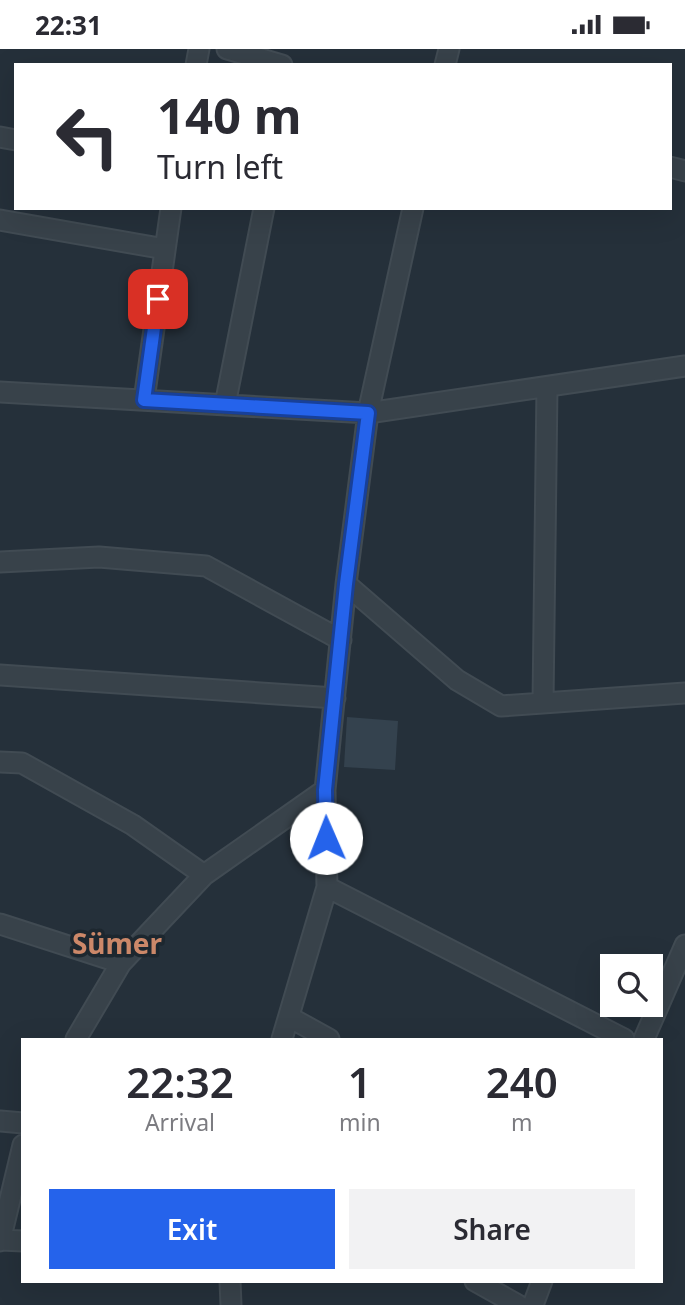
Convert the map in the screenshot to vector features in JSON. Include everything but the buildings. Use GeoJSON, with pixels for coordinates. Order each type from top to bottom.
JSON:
{"type":"FeatureCollection","features":[{"type":"Feature","properties":{"kind":"street"},"geometry":{"type":"LineString","coordinates":[[227,49],[275,63]]}},
{"type":"Feature","properties":{"kind":"street"},"geometry":{"type":"LineString","coordinates":[[144,400],[172,210]]}},
{"type":"Feature","properties":{"kind":"street"},"geometry":{"type":"LineString","coordinates":[[225,405],[264,210]]}},
{"type":"Feature","properties":{"kind":"street"},"geometry":{"type":"LineString","coordinates":[[282,1038],[327,887],[325,790],[346,584],[368,413],[413,210]]}},
{"type":"Feature","properties":{"kind":"street"},"geometry":{"type":"LineString","coordinates":[[0,220],[164,249]]}},
{"type":"Feature","properties":{"kind":"street"},"geometry":{"type":"LineString","coordinates":[[0,392],[368,413],[685,366]]}},
{"type":"Feature","properties":{"kind":"street"},"geometry":{"type":"LineString","coordinates":[[543,703],[547,387]]}},
{"type":"Feature","properties":{"kind":"street"},"geometry":{"type":"LineString","coordinates":[[0,562],[99,557],[206,566],[341,641]]}},
{"type":"Feature","properties":{"kind":"street"},"geometry":{"type":"LineString","coordinates":[[346,584],[457,680],[501,706],[685,693]]}},
{"type":"Feature","properties":{"kind":"street"},"geometry":{"type":"LineString","coordinates":[[0,675],[335,698]]}},
{"type":"Feature","properties":{"kind":"street"},"geometry":{"type":"LineString","coordinates":[[0,762],[22,763],[133,825],[204,875]]}},
{"type":"Feature","properties":{"kind":"street"},"geometry":{"type":"LineString","coordinates":[[77,1038],[121,963],[204,875],[325,790]]}},
{"type":"Feature","properties":{"kind":"street"},"geometry":{"type":"LineString","coordinates":[[327,887],[622,1038]]}},
{"type":"Feature","properties":{"kind":"street"},"geometry":{"type":"LineString","coordinates":[[0,924],[121,963]]}},
{"type":"Feature","properties":{"kind":"street"},"geometry":{"type":"LineString","coordinates":[[644,1038],[684,954]]}},
{"type":"Feature","properties":{"kind":"street"},"geometry":{"type":"LineString","coordinates":[[289,1017],[327,1038]]}},
{"type":"Feature","properties":{"kind":"street"},"geometry":{"type":"LineString","coordinates":[[0,1121],[21,1123]]}},
{"type":"Feature","properties":{"kind":"street"},"geometry":{"type":"LineString","coordinates":[[21,1154],[1,1240],[21,1241]]}},
{"type":"Feature","properties":{"kind":"street"},"geometry":{"type":"LineString","coordinates":[[230,1283],[231,1305]]}},
{"type":"Feature","properties":{"kind":"street"},"geometry":{"type":"LineString","coordinates":[[479,1283],[518,1305]]}},
{"type":"Feature","properties":{"kind":"street"},"geometry":{"type":"LineString","coordinates":[[533,1305],[541,1283]]}},
{"type":"Feature","properties":{"kind":"district","name":"Sümer"},"geometry":{"type":"Point","coordinates":[117,944]}},
{"type":"Feature","properties":{"kind":"route"},"geometry":{"type":"LineString","coordinates":[[158,299],[144,400],[368,413],[346,584],[325,790],[326,838]]}}]}
